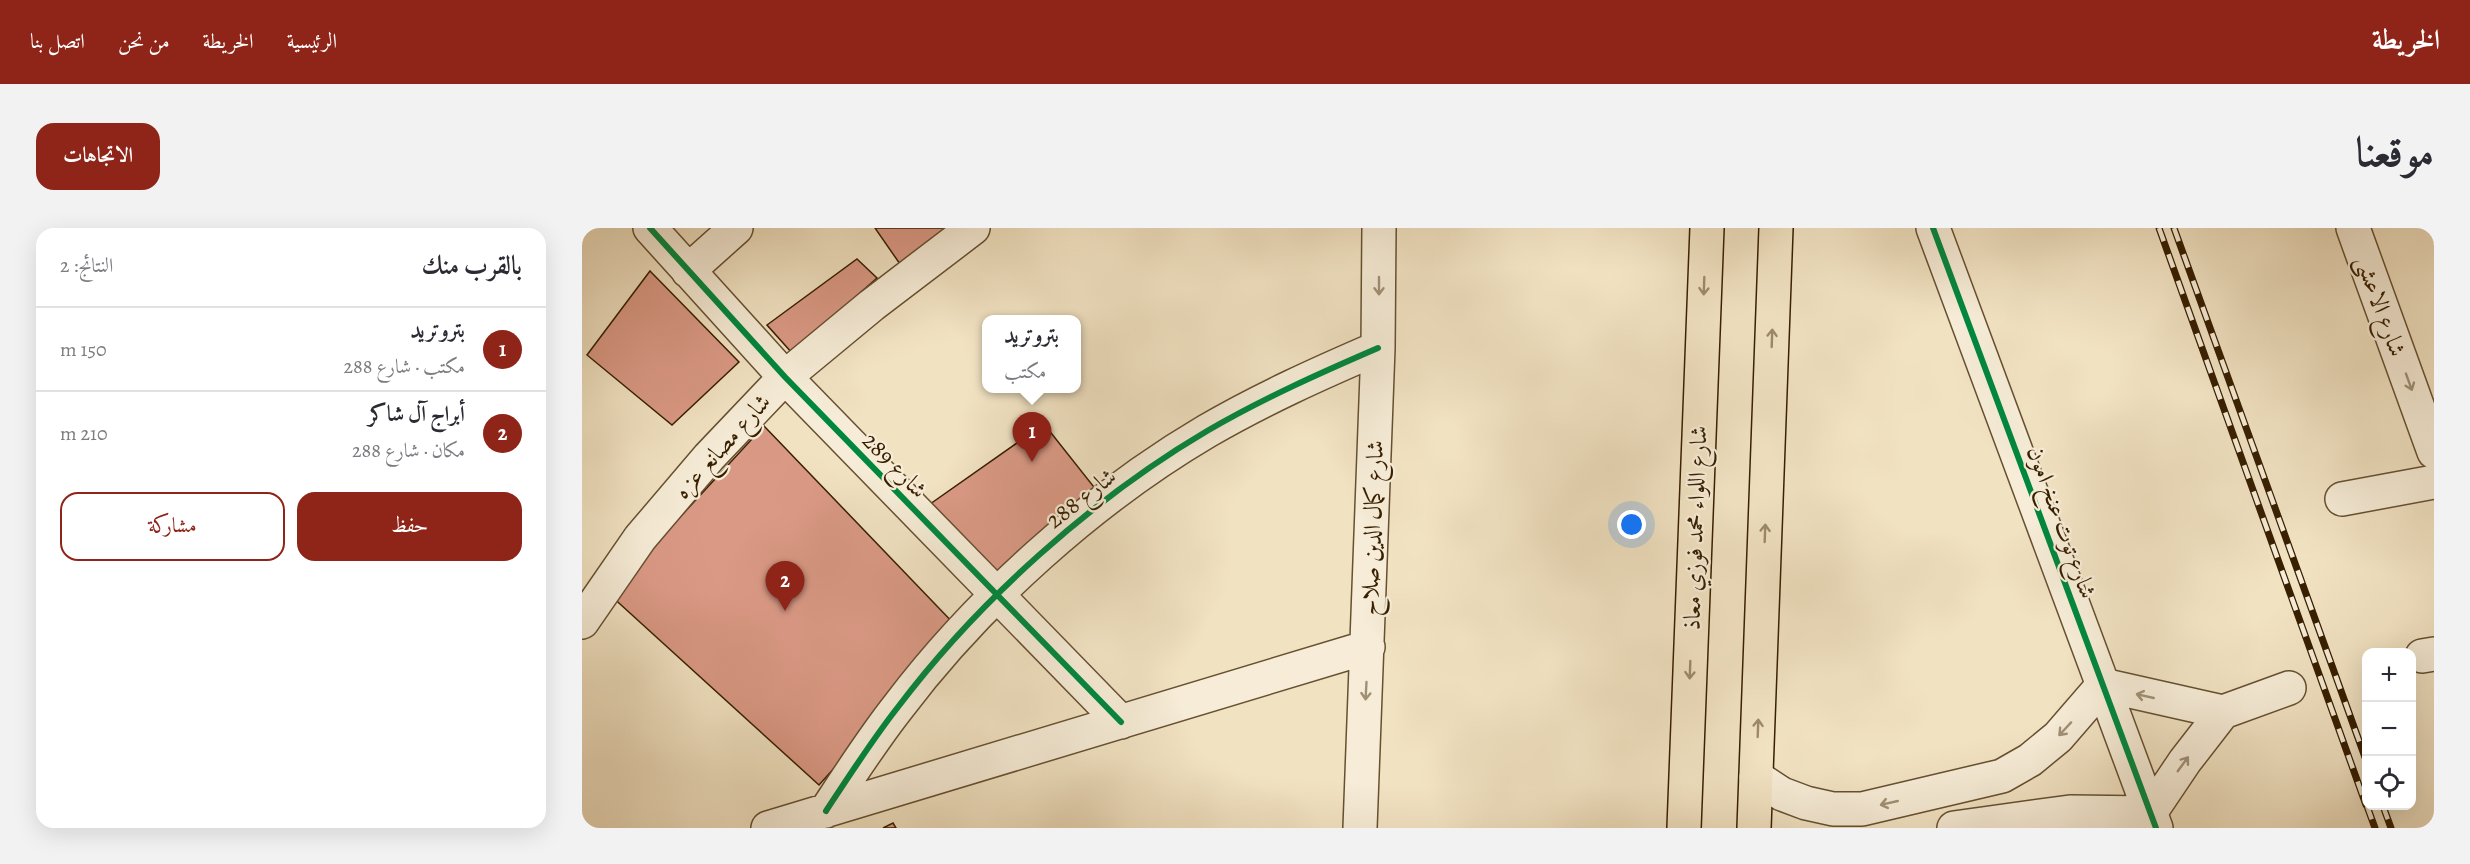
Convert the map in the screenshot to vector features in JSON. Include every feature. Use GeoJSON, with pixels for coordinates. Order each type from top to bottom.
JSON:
{"type":"FeatureCollection","features":[{"type":"Feature","properties":{"kind":"main road","name":"شارع اللواء محمد فوزي معاذ"},"geometry":{"type":"LineString","coordinates":[[1684,828],[1707,228]]}},
{"type":"Feature","properties":{"kind":"main road"},"geometry":{"type":"LineString","coordinates":[[1754,828],[1776,228]]}},
{"type":"Feature","properties":{"kind":"street","name":"شارع 289"},"geometry":{"type":"LineString","coordinates":[[650,228],[785,377],[1121,722]]}},
{"type":"Feature","properties":{"kind":"street"},"geometry":{"type":"LineString","coordinates":[[688,271],[736,228]]}},
{"type":"Feature","properties":{"kind":"street","name":"شارع مصانع عزه"},"geometry":{"type":"LineString","coordinates":[[582,622],[640,538],[709,457],[785,377],[872,305],[973,228]]}},
{"type":"Feature","properties":{"kind":"street","name":"شارع كمال الدين صلاح"},"geometry":{"type":"LineString","coordinates":[[1360,828],[1378,348],[1379,228]]}},
{"type":"Feature","properties":{"kind":"street","name":"شارع توت عنخ امون"},"geometry":{"type":"LineString","coordinates":[[1933,228],[2153,820]]}},
{"type":"Feature","properties":{"kind":"street","name":"شارع الاعشى"},"geometry":{"type":"LineString","coordinates":[[2353,228],[2434,452]]}},
{"type":"Feature","properties":{"kind":"street","name":"شارع 288"},"geometry":{"type":"LineString","coordinates":[[826,811],[898,706],[939,656],[1052,544],[1127,484],[1206,431],[1291,386],[1378,348]]}},
{"type":"Feature","properties":{"kind":"street"},"geometry":{"type":"LineString","coordinates":[[2342,499],[2434,482]]}},
{"type":"Feature","properties":{"kind":"street"},"geometry":{"type":"LineString","coordinates":[[768,828],[1368,647]]}},
{"type":"Feature","properties":{"kind":"street"},"geometry":{"type":"LineString","coordinates":[[1756,777],[1782,794],[1806,803],[1833,809],[1862,809],[2001,776],[2030,760],[2058,736],[2103,685],[2223,712],[2289,688]]}},
{"type":"Feature","properties":{"kind":"street"},"geometry":{"type":"LineString","coordinates":[[1954,828],[2070,812],[2153,820],[2185,760],[2223,712]]}},
{"type":"Feature","properties":{"kind":"building"},"geometry":{"type":"Polygon","coordinates":[[[875,228],[945,228],[950,234],[909,277],[875,228]]]}},
{"type":"Feature","properties":{"kind":"building"},"geometry":{"type":"Polygon","coordinates":[[[857,259],[877,278],[792,353],[767,325],[857,259]]]}},
{"type":"Feature","properties":{"kind":"building"},"geometry":{"type":"Polygon","coordinates":[[[650,271],[739,362],[672,425],[587,355],[650,271]]]}},
{"type":"Feature","properties":{"kind":"building"},"geometry":{"type":"Polygon","coordinates":[[[1044,424],[1105,501],[988,577],[923,509],[1044,424]]]}},
{"type":"Feature","properties":{"kind":"building"},"geometry":{"type":"Polygon","coordinates":[[[764,426],[959,629],[819,785],[609,594],[764,426]]]}},
{"type":"Feature","properties":{"kind":"building"},"geometry":{"type":"Polygon","coordinates":[[[893,823],[896,828],[883,828],[893,823]]]}},
{"type":"Feature","properties":{"kind":"railway"},"geometry":{"type":"LineString","coordinates":[[2159,228],[2362,794]]}},
{"type":"Feature","properties":{"kind":"railway"},"geometry":{"type":"LineString","coordinates":[[2174,228],[2365,756]]}},
{"type":"Feature","properties":{"kind":"railway"},"geometry":{"type":"LineString","coordinates":[[2368,810],[2375,828]]}},
{"type":"Feature","properties":{"kind":"railway"},"geometry":{"type":"LineString","coordinates":[[2384,810],[2391,828]]}},
{"type":"Feature","properties":{"kind":"cycle path"},"geometry":{"type":"LineString","coordinates":[[650,228],[785,377],[1121,722]]}},
{"type":"Feature","properties":{"kind":"cycle path"},"geometry":{"type":"LineString","coordinates":[[1933,228],[2156,828]]}},
{"type":"Feature","properties":{"kind":"cycle path"},"geometry":{"type":"LineString","coordinates":[[826,811],[879,732],[930,667],[1001,591],[1080,520],[1122,487],[1207,431],[1291,387],[1378,348]]}},
{"type":"Feature","properties":{"kind":"place","name":"بتروتريد"},"geometry":{"type":"Point","coordinates":[1032,462]}},
{"type":"Feature","properties":{"kind":"place","name":"أبراج آل شاكر"},"geometry":{"type":"Point","coordinates":[785,611]}}]}
